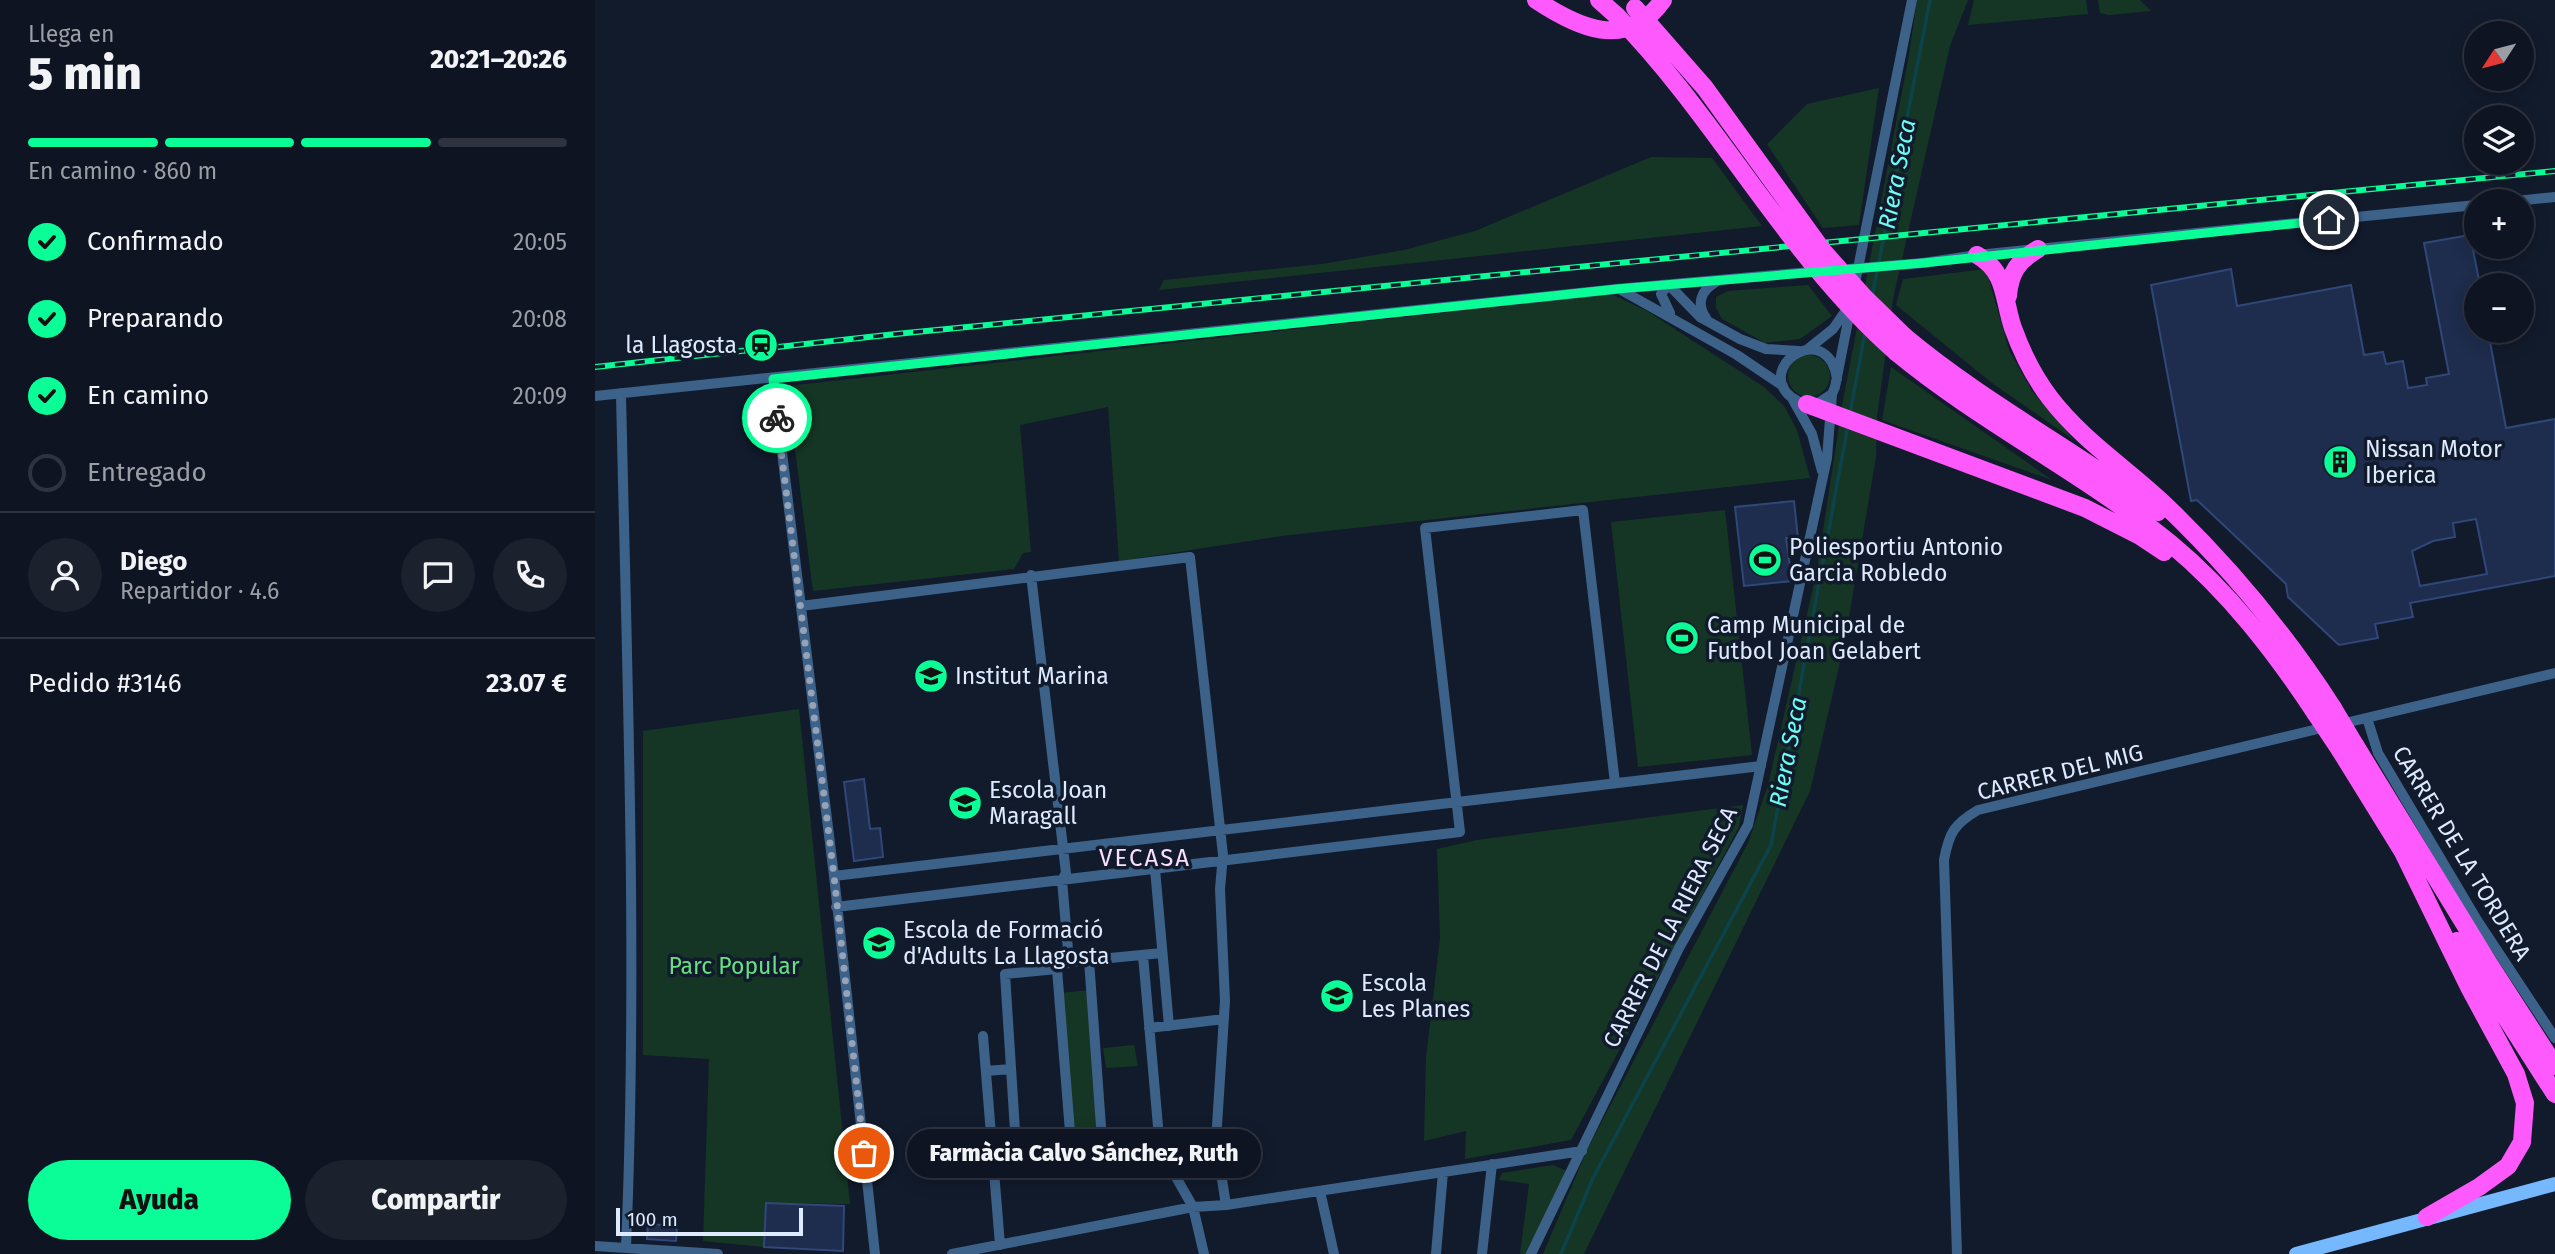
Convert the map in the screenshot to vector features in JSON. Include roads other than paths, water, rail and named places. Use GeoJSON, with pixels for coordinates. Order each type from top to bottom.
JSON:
{"type":"FeatureCollection","features":[{"type":"Feature","properties":{"kind":"highway"},"geometry":{"type":"LineString","coordinates":[[1536,0],[1567,21],[1581,27],[1602,30],[1632,24],[1650,14],[1663,0]]}},
{"type":"Feature","properties":{"kind":"highway"},"geometry":{"type":"LineString","coordinates":[[1599,0],[1617,16],[1680,86],[1823,278],[1901,344],[1958,400],[2149,527],[2236,608],[2277,659],[2325,711]]}},
{"type":"Feature","properties":{"kind":"highway"},"geometry":{"type":"LineString","coordinates":[[1631,4],[1705,88],[1823,251],[1901,344],[2140,499],[2186,534],[2229,574]]}},
{"type":"Feature","properties":{"kind":"highway"},"geometry":{"type":"LineString","coordinates":[[2007,306],[2012,273],[2022,260],[2038,248]]}},
{"type":"Feature","properties":{"kind":"highway"},"geometry":{"type":"LineString","coordinates":[[1977,255],[1999,273],[2007,306],[2027,361],[2062,413],[2168,508],[2290,646],[2348,748],[2555,1066]]}},
{"type":"Feature","properties":{"kind":"highway"},"geometry":{"type":"LineString","coordinates":[[1799,401],[1835,407],[1878,430],[2085,508],[2157,548],[2236,608]]}},
{"type":"Feature","properties":{"kind":"highway"},"geometry":{"type":"LineString","coordinates":[[2348,748],[2516,1074],[2525,1103],[2522,1143],[2508,1166],[2479,1187],[2427,1217]]}},
{"type":"Feature","properties":{"kind":"highway"},"geometry":{"type":"LineString","coordinates":[[2402,850],[2555,1094]]}},
{"type":"Feature","properties":{"kind":"main road"},"geometry":{"type":"LineString","coordinates":[[2296,1254],[2555,1184]]}},
{"type":"Feature","properties":{"kind":"street"},"geometry":{"type":"LineString","coordinates":[[1835,407],[1837,379],[1851,303],[1912,0]]}},
{"type":"Feature","properties":{"kind":"street"},"geometry":{"type":"LineString","coordinates":[[2534,199],[2555,197]]}},
{"type":"Feature","properties":{"kind":"street"},"geometry":{"type":"LineString","coordinates":[[595,396],[1617,289],[1923,263],[2038,248],[2464,206]]}},
{"type":"Feature","properties":{"kind":"street"},"geometry":{"type":"LineString","coordinates":[[1709,321],[1701,309],[1701,299],[1707,288],[1720,281]]}},
{"type":"Feature","properties":{"kind":"street"},"geometry":{"type":"LineString","coordinates":[[1669,285],[1696,313],[1754,346],[1777,351],[1816,349],[1828,357],[1837,379]]}},
{"type":"Feature","properties":{"kind":"street"},"geometry":{"type":"LineString","coordinates":[[1669,285],[1662,290],[1661,299],[1678,321]]}},
{"type":"Feature","properties":{"kind":"street"},"geometry":{"type":"LineString","coordinates":[[1617,289],[1640,299],[1737,355],[1783,386],[1799,401]]}},
{"type":"Feature","properties":{"kind":"street"},"geometry":{"type":"LineString","coordinates":[[1783,386],[1783,369],[1793,355],[1833,329],[1851,303]]}},
{"type":"Feature","properties":{"kind":"street"},"geometry":{"type":"LineString","coordinates":[[773,379],[834,876],[875,1254]]}},
{"type":"Feature","properties":{"kind":"street"},"geometry":{"type":"LineString","coordinates":[[621,393],[630,840],[631,1136],[626,1248]]}},
{"type":"Feature","properties":{"kind":"street","name":"CARRER DE LA RIERA SECA"},"geometry":{"type":"LineString","coordinates":[[1799,401],[1812,434],[1822,478]]}},
{"type":"Feature","properties":{"kind":"street","name":"CARRER DE LA RIERA SECA"},"geometry":{"type":"LineString","coordinates":[[1531,1254],[1679,948],[1748,825],[1835,407]]}},
{"type":"Feature","properties":{"kind":"street"},"geometry":{"type":"LineString","coordinates":[[836,908],[1459,832],[1425,528],[1583,510],[1615,783]]}},
{"type":"Feature","properties":{"kind":"street"},"geometry":{"type":"LineString","coordinates":[[801,606],[1190,557],[1221,830],[1224,1019],[1216,1141],[1226,1205]]}},
{"type":"Feature","properties":{"kind":"street"},"geometry":{"type":"LineString","coordinates":[[1031,575],[1066,873],[1062,880],[1069,962]]}},
{"type":"Feature","properties":{"kind":"street","name":"CARRER DEL MIG"},"geometry":{"type":"LineString","coordinates":[[1957,1254],[1944,860],[1948,837],[1962,820],[1978,810],[2555,673]]}},
{"type":"Feature","properties":{"kind":"street","name":"CARRER DE LA TORDERA"},"geometry":{"type":"LineString","coordinates":[[2367,718],[2378,753],[2477,919],[2555,1038]]}},
{"type":"Feature","properties":{"kind":"street"},"geometry":{"type":"LineString","coordinates":[[834,876],[1761,766]]}},
{"type":"Feature","properties":{"kind":"street"},"geometry":{"type":"LineString","coordinates":[[1155,869],[1169,1026]]}},
{"type":"Feature","properties":{"kind":"street"},"geometry":{"type":"LineString","coordinates":[[1160,1149],[1017,1162],[1005,974],[1057,970],[1069,962],[1162,953]]}},
{"type":"Feature","properties":{"kind":"street"},"geometry":{"type":"LineString","coordinates":[[1143,955],[1160,1149],[1193,1207],[1204,1254]]}},
{"type":"Feature","properties":{"kind":"street"},"geometry":{"type":"LineString","coordinates":[[1089,960],[1103,1154]]}},
{"type":"Feature","properties":{"kind":"street"},"geometry":{"type":"LineString","coordinates":[[1057,970],[1072,1157]]}},
{"type":"Feature","properties":{"kind":"street"},"geometry":{"type":"LineString","coordinates":[[1149,1028],[1224,1019]]}},
{"type":"Feature","properties":{"kind":"street"},"geometry":{"type":"LineString","coordinates":[[983,1036],[1000,1245]]}},
{"type":"Feature","properties":{"kind":"street"},"geometry":{"type":"LineString","coordinates":[[986,1071],[1011,1069]]}},
{"type":"Feature","properties":{"kind":"street"},"geometry":{"type":"LineString","coordinates":[[952,1254],[1193,1207],[1226,1205],[1582,1151]]}},
{"type":"Feature","properties":{"kind":"street"},"geometry":{"type":"LineString","coordinates":[[1482,1254],[1492,1164]]}},
{"type":"Feature","properties":{"kind":"street"},"geometry":{"type":"LineString","coordinates":[[1436,1254],[1443,1172]]}},
{"type":"Feature","properties":{"kind":"street"},"geometry":{"type":"LineString","coordinates":[[1320,1191],[1334,1254]]}},
{"type":"Feature","properties":{"kind":"street"},"geometry":{"type":"LineString","coordinates":[[595,1246],[718,1254]]}},
{"type":"Feature","properties":{"kind":"waterway","name":"Riera Seca"},"geometry":{"type":"LineString","coordinates":[[1872,297],[1930,0]]}},
{"type":"Feature","properties":{"kind":"waterway","name":"Riera Seca"},"geometry":{"type":"LineString","coordinates":[[1850,414],[1865,332]]}},
{"type":"Feature","properties":{"kind":"waterway","name":"Riera Seca"},"geometry":{"type":"LineString","coordinates":[[1561,1254],[1593,1178],[1771,845],[1848,425]]}},
{"type":"Feature","properties":{"kind":"railway"},"geometry":{"type":"LineString","coordinates":[[595,367],[896,334],[2555,171]]}},
{"type":"Feature","properties":{"kind":"place","name":"la Llagosta"},"geometry":{"type":"Point","coordinates":[761,345]}},
{"type":"Feature","properties":{"kind":"place","name":"Nissan Motor Iberica"},"geometry":{"type":"Point","coordinates":[2340,462]}},
{"type":"Feature","properties":{"kind":"place","name":"Poliesportiu Antonio Garcia Robledo"},"geometry":{"type":"Point","coordinates":[1765,560]}},
{"type":"Feature","properties":{"kind":"place","name":"Camp Municipal de Futbol Joan Gelabert"},"geometry":{"type":"Point","coordinates":[1682,638]}},
{"type":"Feature","properties":{"kind":"place","name":"Institut Marina"},"geometry":{"type":"Point","coordinates":[931,676]}},
{"type":"Feature","properties":{"kind":"place","name":"Escola Joan Maragall"},"geometry":{"type":"Point","coordinates":[965,803]}},
{"type":"Feature","properties":{"kind":"place","name":"Escola de Formació d'Adults La Llagosta"},"geometry":{"type":"Point","coordinates":[879,943]}},
{"type":"Feature","properties":{"kind":"place","name":"Escola Les Planes"},"geometry":{"type":"Point","coordinates":[1337,996]}},
{"type":"Feature","properties":{"kind":"place","name":"Farmàcia Calvo Sánchez, Ruth"},"geometry":{"type":"Point","coordinates":[864,1153]}},
{"type":"Feature","properties":{"kind":"district","name":"VECASA"},"geometry":{"type":"Point","coordinates":[1145,858]}},
{"type":"Feature","properties":{"kind":"park label","name":"Parc Popular"},"geometry":{"type":"Point","coordinates":[734,966]}}]}
